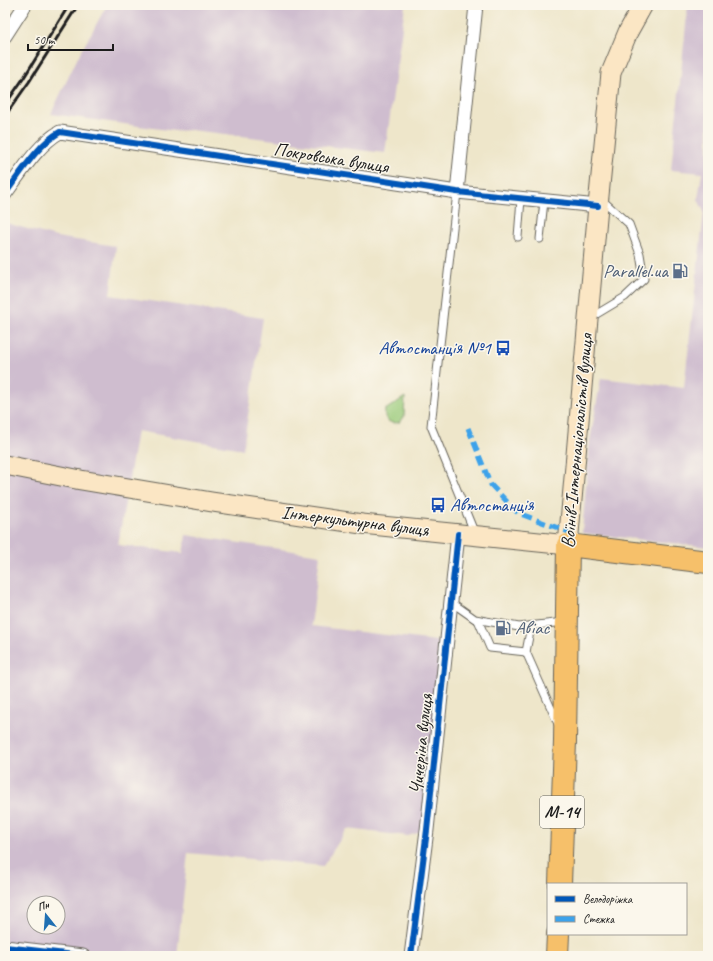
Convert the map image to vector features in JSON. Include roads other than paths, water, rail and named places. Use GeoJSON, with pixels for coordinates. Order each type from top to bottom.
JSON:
{"type":"FeatureCollection","features":[{"type":"Feature","properties":{"kind":"highway","name":"Інтеркультурна вулиця"},"geometry":{"type":"LineString","coordinates":[[568,545],[708,562]]}},
{"type":"Feature","properties":{"kind":"highway","name":"Воїнів-Інтернаціоналістів вулиця"},"geometry":{"type":"LineString","coordinates":[[560,883],[565,741],[568,545]]}},
{"type":"Feature","properties":{"kind":"highway"},"geometry":{"type":"LineString","coordinates":[[557,956],[558,935]]}},
{"type":"Feature","properties":{"kind":"main road","name":"Воїнів-Інтернаціоналістів вулиця"},"geometry":{"type":"LineString","coordinates":[[568,545],[598,201],[611,73],[628,32],[642,5]]}},
{"type":"Feature","properties":{"kind":"main road","name":"Інтеркультурна вулиця"},"geometry":{"type":"LineString","coordinates":[[5,465],[81,480],[212,502],[362,524],[568,545]]}},
{"type":"Feature","properties":{"kind":"street"},"geometry":{"type":"LineString","coordinates":[[5,36],[25,5]]}},
{"type":"Feature","properties":{"kind":"street"},"geometry":{"type":"LineString","coordinates":[[457,192],[476,5]]}},
{"type":"Feature","properties":{"kind":"street","name":"Покровська вулиця"},"geometry":{"type":"LineString","coordinates":[[5,194],[35,154],[53,136],[60,132],[457,192],[544,201],[598,201]]}},
{"type":"Feature","properties":{"kind":"street","name":"Чичеріна вулиця"},"geometry":{"type":"LineString","coordinates":[[411,956],[428,822],[451,602],[467,535]]}},
{"type":"Feature","properties":{"kind":"street"},"geometry":{"type":"LineString","coordinates":[[12,950],[83,956]]}},
{"type":"Feature","properties":{"kind":"lane"},"geometry":{"type":"LineString","coordinates":[[457,192],[431,426],[467,535]]}},
{"type":"Feature","properties":{"kind":"lane"},"geometry":{"type":"LineString","coordinates":[[518,238],[521,199]]}},
{"type":"Feature","properties":{"kind":"lane"},"geometry":{"type":"LineString","coordinates":[[540,239],[544,201]]}},
{"type":"Feature","properties":{"kind":"lane"},"geometry":{"type":"LineString","coordinates":[[588,319],[625,297],[644,279],[640,254],[629,224],[598,201]]}},
{"type":"Feature","properties":{"kind":"lane"},"geometry":{"type":"LineString","coordinates":[[451,602],[478,620],[520,627],[566,622]]}},
{"type":"Feature","properties":{"kind":"lane"},"geometry":{"type":"LineString","coordinates":[[478,620],[490,648],[526,652]]}},
{"type":"Feature","properties":{"kind":"lane"},"geometry":{"type":"LineString","coordinates":[[531,626],[526,652],[565,741]]}},
{"type":"Feature","properties":{"kind":"railway"},"geometry":{"type":"LineString","coordinates":[[5,105],[69,5]]}},
{"type":"Feature","properties":{"kind":"railway"},"geometry":{"type":"LineString","coordinates":[[5,116],[29,82],[78,5]]}},
{"type":"Feature","properties":{"kind":"place","name":"Parallel.ua"},"geometry":{"type":"Point","coordinates":[680,271]}},
{"type":"Feature","properties":{"kind":"place","name":"Автостанція №1"},"geometry":{"type":"Point","coordinates":[503,348]}},
{"type":"Feature","properties":{"kind":"place","name":"Автостанція"},"geometry":{"type":"Point","coordinates":[438,505]}},
{"type":"Feature","properties":{"kind":"place","name":"Авіас"},"geometry":{"type":"Point","coordinates":[503,628]}}]}
